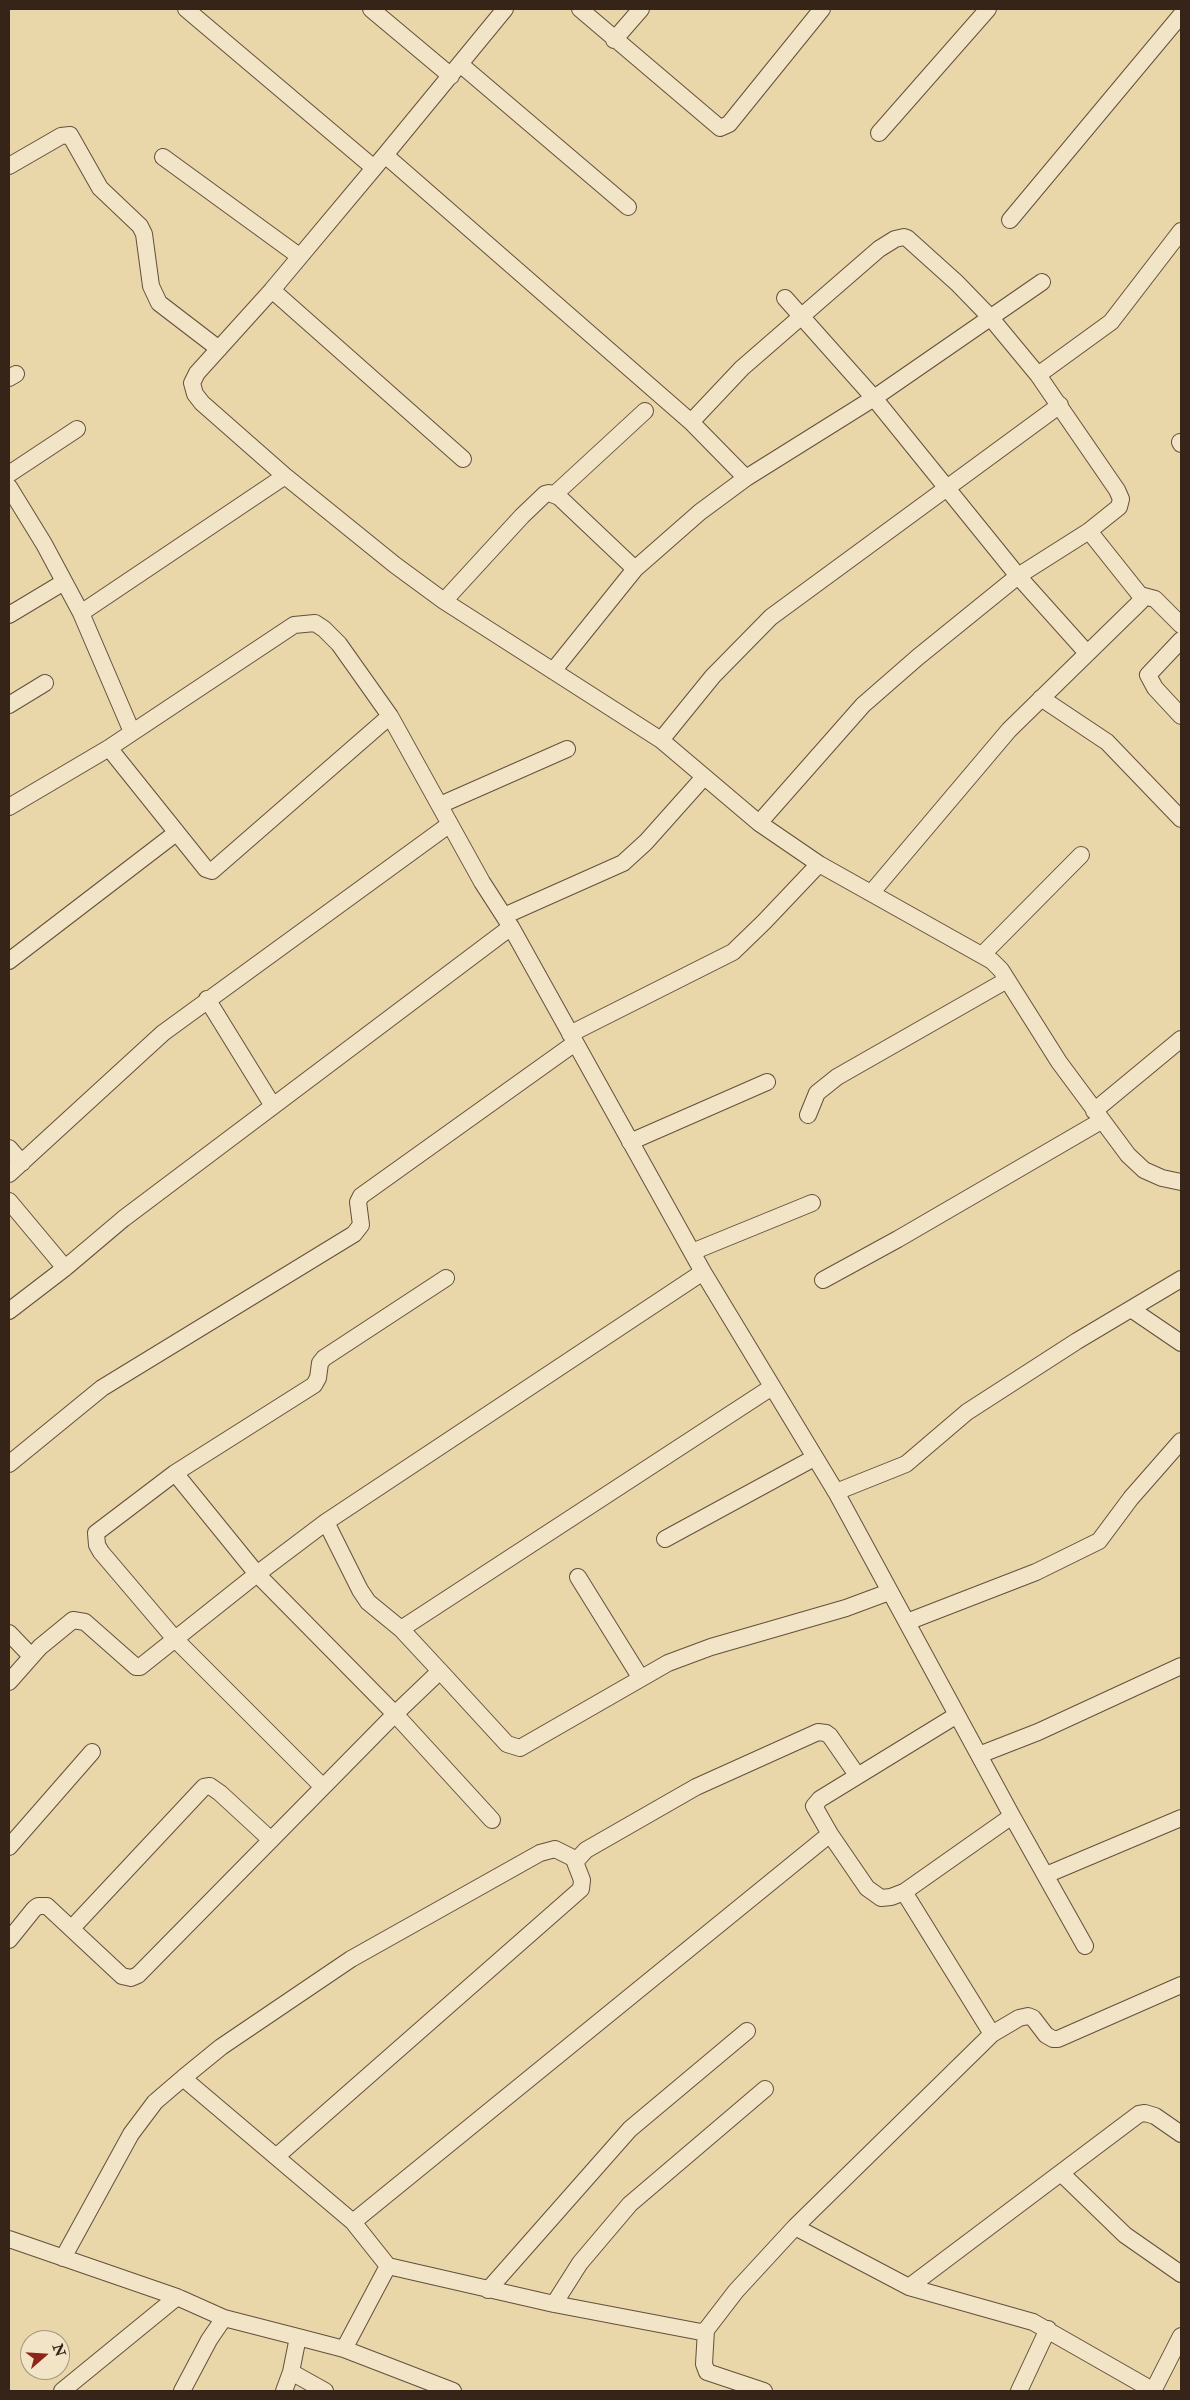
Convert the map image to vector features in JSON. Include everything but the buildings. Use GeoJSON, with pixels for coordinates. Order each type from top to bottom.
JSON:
{"type":"FeatureCollection","features":[{"type":"Feature","properties":{"kind":"street"},"geometry":{"type":"LineString","coordinates":[[186,9],[374,168]]}},
{"type":"Feature","properties":{"kind":"street"},"geometry":{"type":"LineString","coordinates":[[371,9],[456,70],[628,206]]}},
{"type":"Feature","properties":{"kind":"street"},"geometry":{"type":"LineString","coordinates":[[505,9],[386,155],[272,290],[197,373],[192,383],[195,394],[202,403],[285,476],[395,565],[444,601],[661,740],[759,823],[819,864],[983,954],[1001,970],[1059,1062],[1097,1116],[1128,1155],[1144,1170],[1162,1178],[1181,1182]]}},
{"type":"Feature","properties":{"kind":"street"},"geometry":{"type":"LineString","coordinates":[[580,9],[614,40],[720,128],[729,124],[822,9]]}},
{"type":"Feature","properties":{"kind":"street"},"geometry":{"type":"LineString","coordinates":[[614,40],[641,9]]}},
{"type":"Feature","properties":{"kind":"street"},"geometry":{"type":"LineString","coordinates":[[879,133],[988,9]]}},
{"type":"Feature","properties":{"kind":"street"},"geometry":{"type":"LineString","coordinates":[[1010,220],[1181,15]]}},
{"type":"Feature","properties":{"kind":"street"},"geometry":{"type":"LineString","coordinates":[[9,166],[61,136],[70,135],[93,178],[115,203],[140,226],[144,234],[151,286],[159,303],[219,349]]}},
{"type":"Feature","properties":{"kind":"street"},"geometry":{"type":"LineString","coordinates":[[386,155],[691,422],[746,478]]}},
{"type":"Feature","properties":{"kind":"street"},"geometry":{"type":"LineString","coordinates":[[163,157],[299,256]]}},
{"type":"Feature","properties":{"kind":"street"},"geometry":{"type":"LineString","coordinates":[[1038,375],[1111,322],[1181,232]]}},
{"type":"Feature","properties":{"kind":"street"},"geometry":{"type":"LineString","coordinates":[[691,422],[742,368],[879,249],[895,239],[904,237],[957,283],[990,317],[1060,405],[1117,490],[1121,499],[1119,507],[1089,530],[1018,576],[918,657],[863,705],[759,823]]}},
{"type":"Feature","properties":{"kind":"street"},"geometry":{"type":"LineString","coordinates":[[553,671],[635,568],[700,512],[746,478],[874,398],[1042,282]]}},
{"type":"Feature","properties":{"kind":"street"},"geometry":{"type":"LineString","coordinates":[[272,290],[463,459]]}},
{"type":"Feature","properties":{"kind":"street"},"geometry":{"type":"LineString","coordinates":[[785,298],[800,318],[874,398],[1018,576],[1087,653]]}},
{"type":"Feature","properties":{"kind":"street"},"geometry":{"type":"LineString","coordinates":[[661,740],[713,676],[771,617],[1060,405]]}},
{"type":"Feature","properties":{"kind":"street"},"geometry":{"type":"LineString","coordinates":[[444,601],[545,494],[555,494],[645,411]]}},
{"type":"Feature","properties":{"kind":"street"},"geometry":{"type":"LineString","coordinates":[[9,474],[77,429]]}},
{"type":"Feature","properties":{"kind":"street"},"geometry":{"type":"LineString","coordinates":[[81,613],[285,476]]}},
{"type":"Feature","properties":{"kind":"street"},"geometry":{"type":"LineString","coordinates":[[9,487],[44,544],[81,613],[132,732]]}},
{"type":"Feature","properties":{"kind":"street"},"geometry":{"type":"LineString","coordinates":[[555,494],[635,568]]}},
{"type":"Feature","properties":{"kind":"street"},"geometry":{"type":"LineString","coordinates":[[872,892],[1009,730],[1141,601],[1140,595],[1089,530]]}},
{"type":"Feature","properties":{"kind":"street"},"geometry":{"type":"LineString","coordinates":[[9,615],[64,582]]}},
{"type":"Feature","properties":{"kind":"street"},"geometry":{"type":"LineString","coordinates":[[1140,595],[1155,599],[1181,625]]}},
{"type":"Feature","properties":{"kind":"street"},"geometry":{"type":"LineString","coordinates":[[9,807],[108,748],[294,626],[315,623],[339,644],[390,716],[450,824],[508,922],[703,1272],[836,1492],[889,1592],[1085,1946]]}},
{"type":"Feature","properties":{"kind":"street"},"geometry":{"type":"LineString","coordinates":[[1181,640],[1148,675],[1155,688],[1181,716]]}},
{"type":"Feature","properties":{"kind":"street"},"geometry":{"type":"LineString","coordinates":[[9,705],[45,683]]}},
{"type":"Feature","properties":{"kind":"street"},"geometry":{"type":"LineString","coordinates":[[1041,698],[1107,742],[1181,819]]}},
{"type":"Feature","properties":{"kind":"street"},"geometry":{"type":"LineString","coordinates":[[108,748],[206,869],[216,870],[390,716]]}},
{"type":"Feature","properties":{"kind":"street"},"geometry":{"type":"LineString","coordinates":[[440,804],[566,748]]}},
{"type":"Feature","properties":{"kind":"street"},"geometry":{"type":"LineString","coordinates":[[9,1311],[65,1268],[123,1219],[273,1106],[508,922],[622,863],[646,842],[704,776]]}},
{"type":"Feature","properties":{"kind":"street"},"geometry":{"type":"LineString","coordinates":[[9,1174],[163,1033],[207,999],[450,824]]}},
{"type":"Feature","properties":{"kind":"street"},"geometry":{"type":"LineString","coordinates":[[9,961],[176,832]]}},
{"type":"Feature","properties":{"kind":"street"},"geometry":{"type":"LineString","coordinates":[[983,954],[1081,855]]}},
{"type":"Feature","properties":{"kind":"street"},"geometry":{"type":"LineString","coordinates":[[9,1464],[102,1388],[354,1234],[361,1225],[358,1202],[361,1196],[572,1038],[733,952],[819,864]]}},
{"type":"Feature","properties":{"kind":"street"},"geometry":{"type":"LineString","coordinates":[[808,1115],[817,1093],[837,1077],[1007,980]]}},
{"type":"Feature","properties":{"kind":"street"},"geometry":{"type":"LineString","coordinates":[[207,999],[273,1106]]}},
{"type":"Feature","properties":{"kind":"street"},"geometry":{"type":"LineString","coordinates":[[824,1280],[911,1232],[1097,1116],[1181,1039]]}},
{"type":"Feature","properties":{"kind":"street"},"geometry":{"type":"LineString","coordinates":[[630,1142],[767,1082]]}},
{"type":"Feature","properties":{"kind":"street"},"geometry":{"type":"LineString","coordinates":[[9,1148],[22,1163]]}},
{"type":"Feature","properties":{"kind":"street"},"geometry":{"type":"LineString","coordinates":[[9,1201],[65,1268]]}},
{"type":"Feature","properties":{"kind":"street"},"geometry":{"type":"LineString","coordinates":[[692,1252],[812,1203]]}},
{"type":"Feature","properties":{"kind":"street"},"geometry":{"type":"LineString","coordinates":[[9,1682],[31,1656],[73,1620],[85,1622],[136,1667],[144,1665],[257,1574],[326,1522],[703,1272]]}},
{"type":"Feature","properties":{"kind":"street"},"geometry":{"type":"LineString","coordinates":[[323,1787],[175,1639],[101,1552],[95,1539],[96,1533],[101,1527],[175,1473],[314,1385],[318,1378],[320,1363],[324,1358],[446,1278]]}},
{"type":"Feature","properties":{"kind":"street"},"geometry":{"type":"LineString","coordinates":[[836,1492],[906,1464],[967,1412],[1181,1279]]}},
{"type":"Feature","properties":{"kind":"street"},"geometry":{"type":"LineString","coordinates":[[1131,1309],[1181,1343]]}},
{"type":"Feature","properties":{"kind":"street"},"geometry":{"type":"LineString","coordinates":[[401,1629],[772,1387]]}},
{"type":"Feature","properties":{"kind":"street"},"geometry":{"type":"LineString","coordinates":[[906,1622],[1036,1572],[1099,1541],[1131,1498],[1181,1441]]}},
{"type":"Feature","properties":{"kind":"street"},"geometry":{"type":"LineString","coordinates":[[665,1539],[814,1458]]}},
{"type":"Feature","properties":{"kind":"street"},"geometry":{"type":"LineString","coordinates":[[175,1473],[257,1574],[395,1714],[492,1820]]}},
{"type":"Feature","properties":{"kind":"street"},"geometry":{"type":"LineString","coordinates":[[326,1522],[360,1590],[368,1602],[401,1629],[507,1744],[516,1749],[668,1662],[711,1647],[846,1608],[889,1592]]}},
{"type":"Feature","properties":{"kind":"street"},"geometry":{"type":"LineString","coordinates":[[578,1577],[640,1677]]}},
{"type":"Feature","properties":{"kind":"street"},"geometry":{"type":"LineString","coordinates":[[9,1633],[31,1656]]}},
{"type":"Feature","properties":{"kind":"street"},"geometry":{"type":"LineString","coordinates":[[979,1755],[1038,1732],[1181,1666]]}},
{"type":"Feature","properties":{"kind":"street"},"geometry":{"type":"LineString","coordinates":[[9,1940],[34,1909],[42,1905],[47,1906],[122,1976],[131,1978],[138,1975],[440,1670]]}},
{"type":"Feature","properties":{"kind":"street"},"geometry":{"type":"LineString","coordinates":[[957,1715],[858,1774],[816,1802],[814,1806],[830,1834],[872,1894],[880,1898],[891,1897],[904,1892],[1012,1816]]}},
{"type":"Feature","properties":{"kind":"street"},"geometry":{"type":"LineString","coordinates":[[277,2156],[581,1889],[582,1880],[575,1865],[576,1859],[597,1843],[674,1799],[755,1759],[818,1732],[826,1733],[830,1736],[858,1774]]}},
{"type":"Feature","properties":{"kind":"street"},"geometry":{"type":"LineString","coordinates":[[9,1847],[92,1752]]}},
{"type":"Feature","properties":{"kind":"street"},"geometry":{"type":"LineString","coordinates":[[72,1928],[204,1787],[210,1786],[220,1793],[271,1840]]}},
{"type":"Feature","properties":{"kind":"street"},"geometry":{"type":"LineString","coordinates":[[1046,1875],[1181,1818]]}},
{"type":"Feature","properties":{"kind":"street"},"geometry":{"type":"LineString","coordinates":[[353,2222],[830,1834]]}},
{"type":"Feature","properties":{"kind":"street"},"geometry":{"type":"LineString","coordinates":[[63,2258],[136,2127],[155,2102],[220,2047],[351,1959],[540,1853],[555,1849],[576,1859]]}},
{"type":"Feature","properties":{"kind":"street"},"geometry":{"type":"LineString","coordinates":[[904,1892],[992,2034]]}},
{"type":"Feature","properties":{"kind":"street"},"geometry":{"type":"LineString","coordinates":[[764,2391],[707,2372],[704,2364],[706,2330],[736,2291],[795,2227],[992,2034],[1020,2018],[1028,2016],[1033,2018],[1046,2035],[1053,2039],[1058,2039],[1181,1985]]}},
{"type":"Feature","properties":{"kind":"street"},"geometry":{"type":"LineString","coordinates":[[488,2290],[630,2128],[747,2031]]}},
{"type":"Feature","properties":{"kind":"street"},"geometry":{"type":"LineString","coordinates":[[183,2078],[353,2222],[388,2266],[554,2304],[697,2332],[706,2330]]}},
{"type":"Feature","properties":{"kind":"street"},"geometry":{"type":"LineString","coordinates":[[554,2304],[580,2263],[630,2204],[765,2089]]}},
{"type":"Feature","properties":{"kind":"street"},"geometry":{"type":"LineString","coordinates":[[909,2287],[1139,2114],[1145,2113],[1156,2116],[1181,2134]]}},
{"type":"Feature","properties":{"kind":"street"},"geometry":{"type":"LineString","coordinates":[[1061,2173],[1125,2235],[1181,2274]]}},
{"type":"Feature","properties":{"kind":"street"},"geometry":{"type":"LineString","coordinates":[[795,2227],[909,2287],[1002,2312],[1048,2329],[1153,2391],[1181,2336]]}},
{"type":"Feature","properties":{"kind":"street"},"geometry":{"type":"LineString","coordinates":[[9,2240],[177,2297],[224,2318],[344,2349],[453,2391]]}},
{"type":"Feature","properties":{"kind":"street"},"geometry":{"type":"LineString","coordinates":[[344,2349],[388,2266]]}},
{"type":"Feature","properties":{"kind":"street"},"geometry":{"type":"LineString","coordinates":[[62,2391],[177,2297]]}},
{"type":"Feature","properties":{"kind":"street"},"geometry":{"type":"LineString","coordinates":[[182,2391],[209,2340],[224,2318]]}},
{"type":"Feature","properties":{"kind":"street"},"geometry":{"type":"LineString","coordinates":[[1019,2391],[1048,2329]]}},
{"type":"Feature","properties":{"kind":"street"},"geometry":{"type":"LineString","coordinates":[[284,2391],[291,2372],[298,2337]]}},
{"type":"Feature","properties":{"kind":"street"},"geometry":{"type":"LineString","coordinates":[[291,2372],[325,2391]]}}]}
